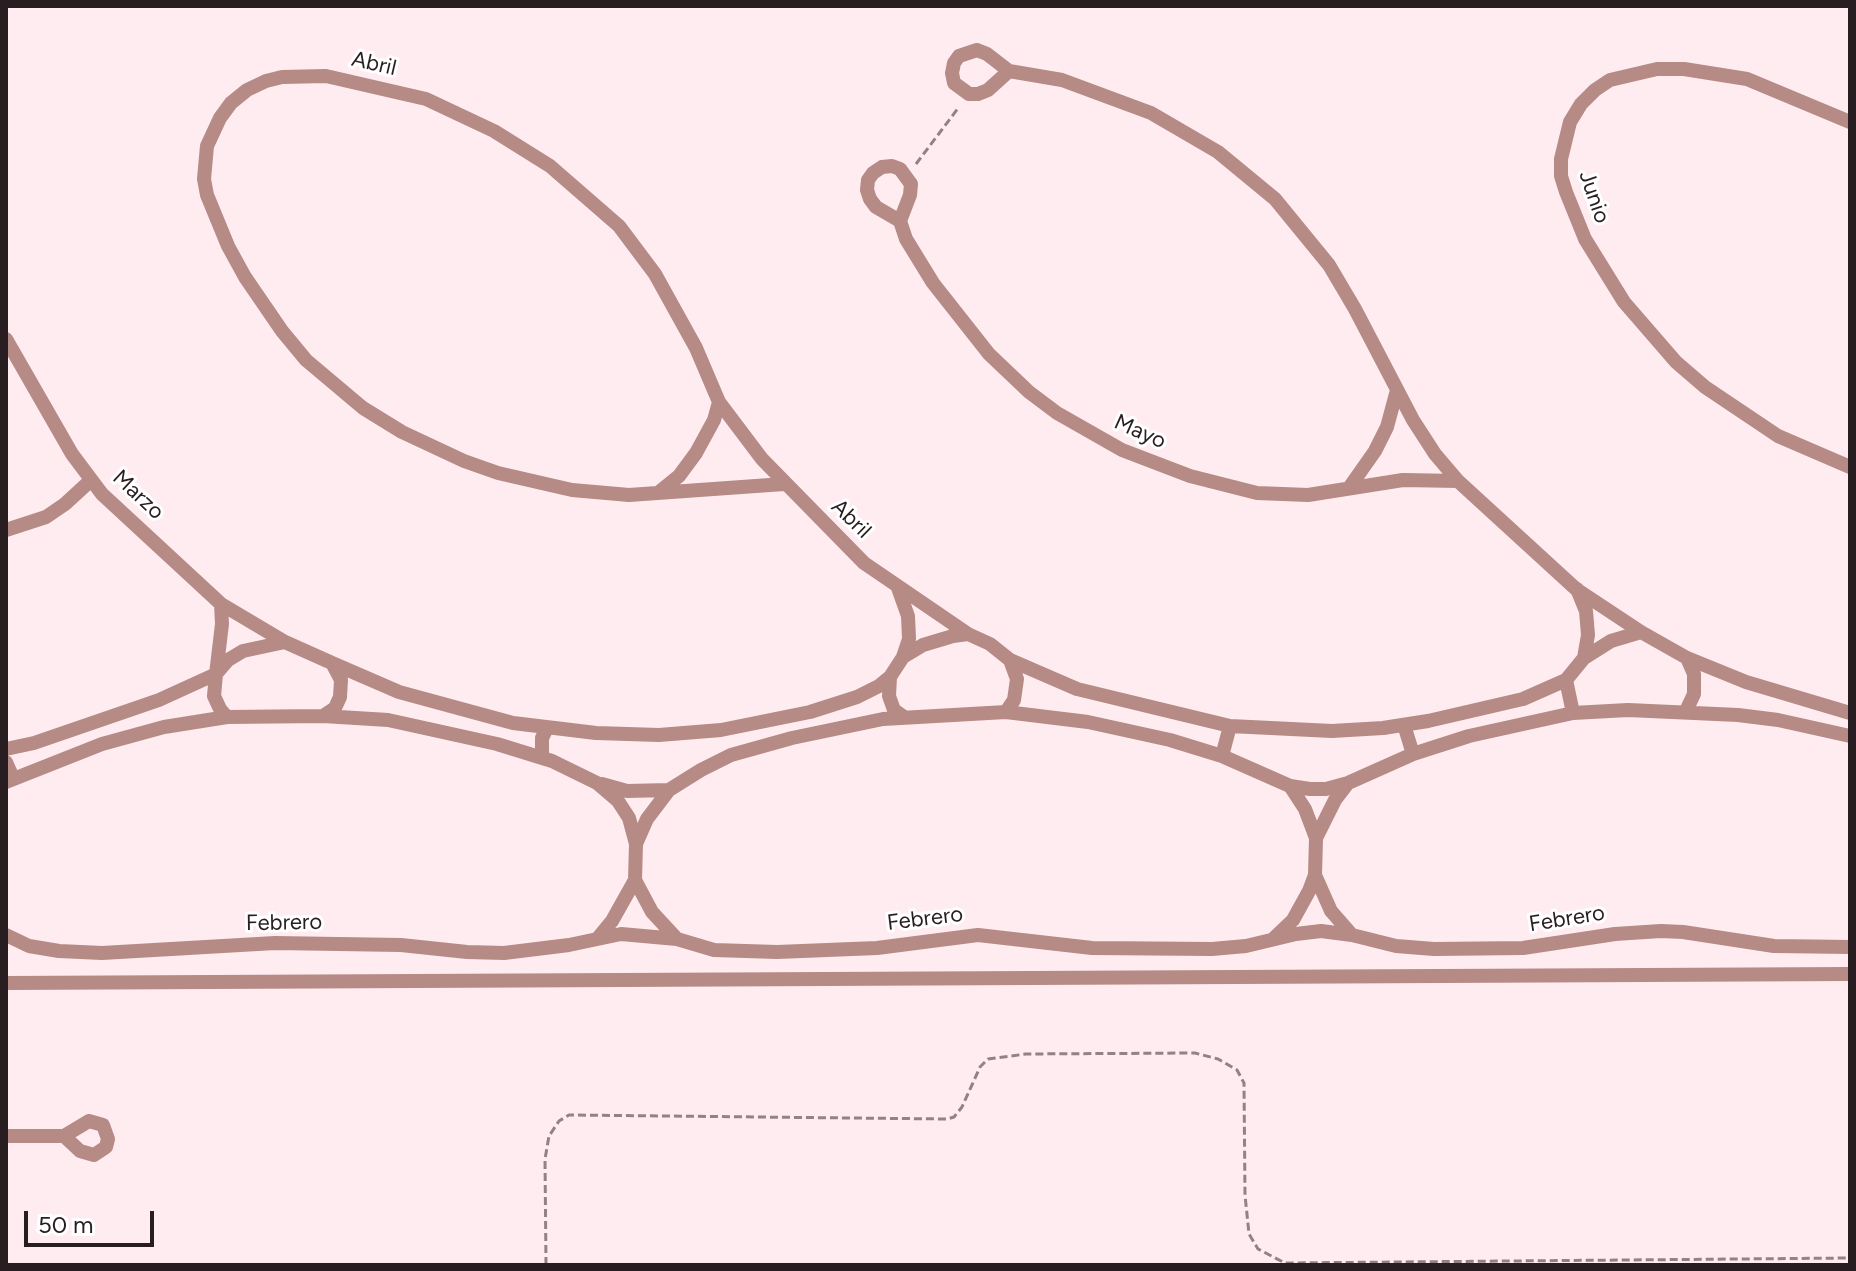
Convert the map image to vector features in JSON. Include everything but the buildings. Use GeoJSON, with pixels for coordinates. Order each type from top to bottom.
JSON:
{"type":"FeatureCollection","features":[{"type":"Feature","properties":{"kind":"street"},"geometry":{"type":"LineString","coordinates":[[1009,71],[988,90],[978,94],[969,94],[954,83],[952,73],[959,56],[977,50],[1009,71],[1062,80],[1151,113],[1208,145],[1275,199],[1329,265],[1435,454],[1458,481],[1576,589],[1687,658],[1759,686],[1850,713]]}},
{"type":"Feature","properties":{"kind":"street","name":"Junio"},"geometry":{"type":"LineString","coordinates":[[1850,122],[1747,79],[1684,69],[1657,69],[1610,80],[1595,90],[1581,104],[1570,122],[1561,159],[1564,184],[1585,239],[1624,302],[1656,342],[1705,387],[1778,436],[1850,467]]}},
{"type":"Feature","properties":{"kind":"street","name":"Abril"},"geometry":{"type":"LineString","coordinates":[[784,484],[606,495],[572,490],[498,473],[434,448],[363,408],[306,360],[282,331],[245,277],[216,220],[207,195],[204,165],[207,146],[220,118],[231,103],[247,90],[266,81],[282,77],[326,76],[426,99],[512,141],[574,184],[619,226],[635,246],[676,308],[719,402],[784,484],[845,545],[898,588],[968,634]]}},
{"type":"Feature","properties":{"kind":"street"},"geometry":{"type":"LineString","coordinates":[[892,166],[907,176],[911,184],[910,195],[900,221],[876,207],[870,199],[868,180],[882,167],[892,166]]}},
{"type":"Feature","properties":{"kind":"street","name":"Mayo"},"geometry":{"type":"LineString","coordinates":[[900,221],[906,239],[933,283],[989,354],[1029,392],[1085,430],[1154,464],[1257,493],[1308,495],[1403,480],[1458,481]]}},
{"type":"Feature","properties":{"kind":"street","name":"Marzo"},"geometry":{"type":"LineString","coordinates":[[6,339],[90,481],[221,604],[285,642],[399,692],[513,723],[659,735],[721,730],[810,712],[857,697],[890,677]]}},
{"type":"Feature","properties":{"kind":"street"},"geometry":{"type":"LineString","coordinates":[[1349,488],[1375,451],[1387,427],[1397,390]]}},
{"type":"Feature","properties":{"kind":"street"},"geometry":{"type":"LineString","coordinates":[[658,493],[679,476],[696,453],[714,420],[719,402]]}},
{"type":"Feature","properties":{"kind":"street"},"geometry":{"type":"LineString","coordinates":[[6,530],[46,517],[90,481]]}},
{"type":"Feature","properties":{"kind":"street"},"geometry":{"type":"LineString","coordinates":[[898,588],[908,616],[909,639],[903,657],[890,677],[889,696],[894,710],[904,717]]}},
{"type":"Feature","properties":{"kind":"street"},"geometry":{"type":"LineString","coordinates":[[1576,589],[1586,611],[1588,635],[1584,658]]}},
{"type":"Feature","properties":{"kind":"street"},"geometry":{"type":"LineString","coordinates":[[221,604],[222,624],[214,696],[227,717]]}},
{"type":"Feature","properties":{"kind":"street"},"geometry":{"type":"LineString","coordinates":[[903,657],[923,645],[968,634],[990,644],[1010,660],[1077,689],[1230,726],[1332,731],[1404,725],[1523,699],[1566,680],[1584,658],[1611,641],[1641,632]]}},
{"type":"Feature","properties":{"kind":"street"},"geometry":{"type":"LineString","coordinates":[[6,749],[34,743],[159,700],[216,674],[228,660],[243,651],[285,642]]}},
{"type":"Feature","properties":{"kind":"street"},"geometry":{"type":"LineString","coordinates":[[1686,711],[1694,694],[1694,674],[1687,658]]}},
{"type":"Feature","properties":{"kind":"street"},"geometry":{"type":"LineString","coordinates":[[1006,712],[1014,700],[1017,679],[1010,660]]}},
{"type":"Feature","properties":{"kind":"street"},"geometry":{"type":"LineString","coordinates":[[323,716],[335,708],[340,697],[341,680],[332,663]]}},
{"type":"Feature","properties":{"kind":"street"},"geometry":{"type":"LineString","coordinates":[[1566,680],[1573,713]]}},
{"type":"Feature","properties":{"kind":"street"},"geometry":{"type":"LineString","coordinates":[[636,844],[647,819],[669,790],[731,755],[843,726],[904,717],[1006,712],[1117,727],[1222,756],[1290,786],[1326,789],[1348,783],[1413,754],[1469,736],[1573,713],[1686,711],[1778,720],[1850,736]]}},
{"type":"Feature","properties":{"kind":"street"},"geometry":{"type":"LineString","coordinates":[[6,762],[9,780],[114,740],[164,727],[227,717],[323,716],[388,720],[432,728],[542,758],[597,783],[627,791],[669,790]]}},
{"type":"Feature","properties":{"kind":"street"},"geometry":{"type":"LineString","coordinates":[[1404,725],[1413,754]]}},
{"type":"Feature","properties":{"kind":"street"},"geometry":{"type":"LineString","coordinates":[[1222,756],[1230,726]]}},
{"type":"Feature","properties":{"kind":"street"},"geometry":{"type":"LineString","coordinates":[[542,758],[542,738],[547,728]]}},
{"type":"Feature","properties":{"kind":"street"},"geometry":{"type":"LineString","coordinates":[[721,730],[730,745],[731,755]]}},
{"type":"Feature","properties":{"kind":"street"},"geometry":{"type":"LineString","coordinates":[[597,783],[618,801],[629,818],[636,844],[635,880],[598,938]]}},
{"type":"Feature","properties":{"kind":"street"},"geometry":{"type":"LineString","coordinates":[[1316,838],[1335,800],[1348,783]]}},
{"type":"Feature","properties":{"kind":"street"},"geometry":{"type":"LineString","coordinates":[[1273,939],[1293,920],[1315,875],[1316,838],[1305,809],[1290,786]]}},
{"type":"Feature","properties":{"kind":"street"},"geometry":{"type":"LineString","coordinates":[[1315,875],[1331,911],[1352,935]]}},
{"type":"Feature","properties":{"kind":"street"},"geometry":{"type":"LineString","coordinates":[[635,880],[652,912],[677,939]]}},
{"type":"Feature","properties":{"kind":"street","name":"Febrero"},"geometry":{"type":"LineString","coordinates":[[6,935],[29,946],[102,953],[275,943],[401,945],[504,953],[547,949],[621,934],[677,939],[714,950],[777,952],[877,948],[978,935],[1092,948],[1212,949],[1246,946],[1321,931],[1396,946],[1434,949],[1523,948],[1615,934],[1661,931],[1774,946],[1850,947]]}},
{"type":"Feature","properties":{"kind":"street"},"geometry":{"type":"LineString","coordinates":[[6,983],[1850,974]]}},
{"type":"Feature","properties":{"kind":"street"},"geometry":{"type":"LineString","coordinates":[[6,1136],[64,1136]]}},
{"type":"Feature","properties":{"kind":"path"},"geometry":{"type":"LineString","coordinates":[[907,176],[969,94]]}},
{"type":"Feature","properties":{"kind":"path"},"geometry":{"type":"LineString","coordinates":[[546,1265],[545,1159],[549,1136],[559,1121],[569,1115],[947,1119],[954,1117],[962,1107],[980,1067],[988,1059],[1026,1054],[1179,1053],[1195,1053],[1218,1059],[1237,1070],[1244,1083],[1245,1195],[1249,1234],[1258,1249],[1270,1258],[1285,1263],[1850,1258]]}},
{"type":"Feature","properties":{"kind":"path"},"geometry":{"type":"LineString","coordinates":[[1269,1265],[1270,1258]]}}]}
